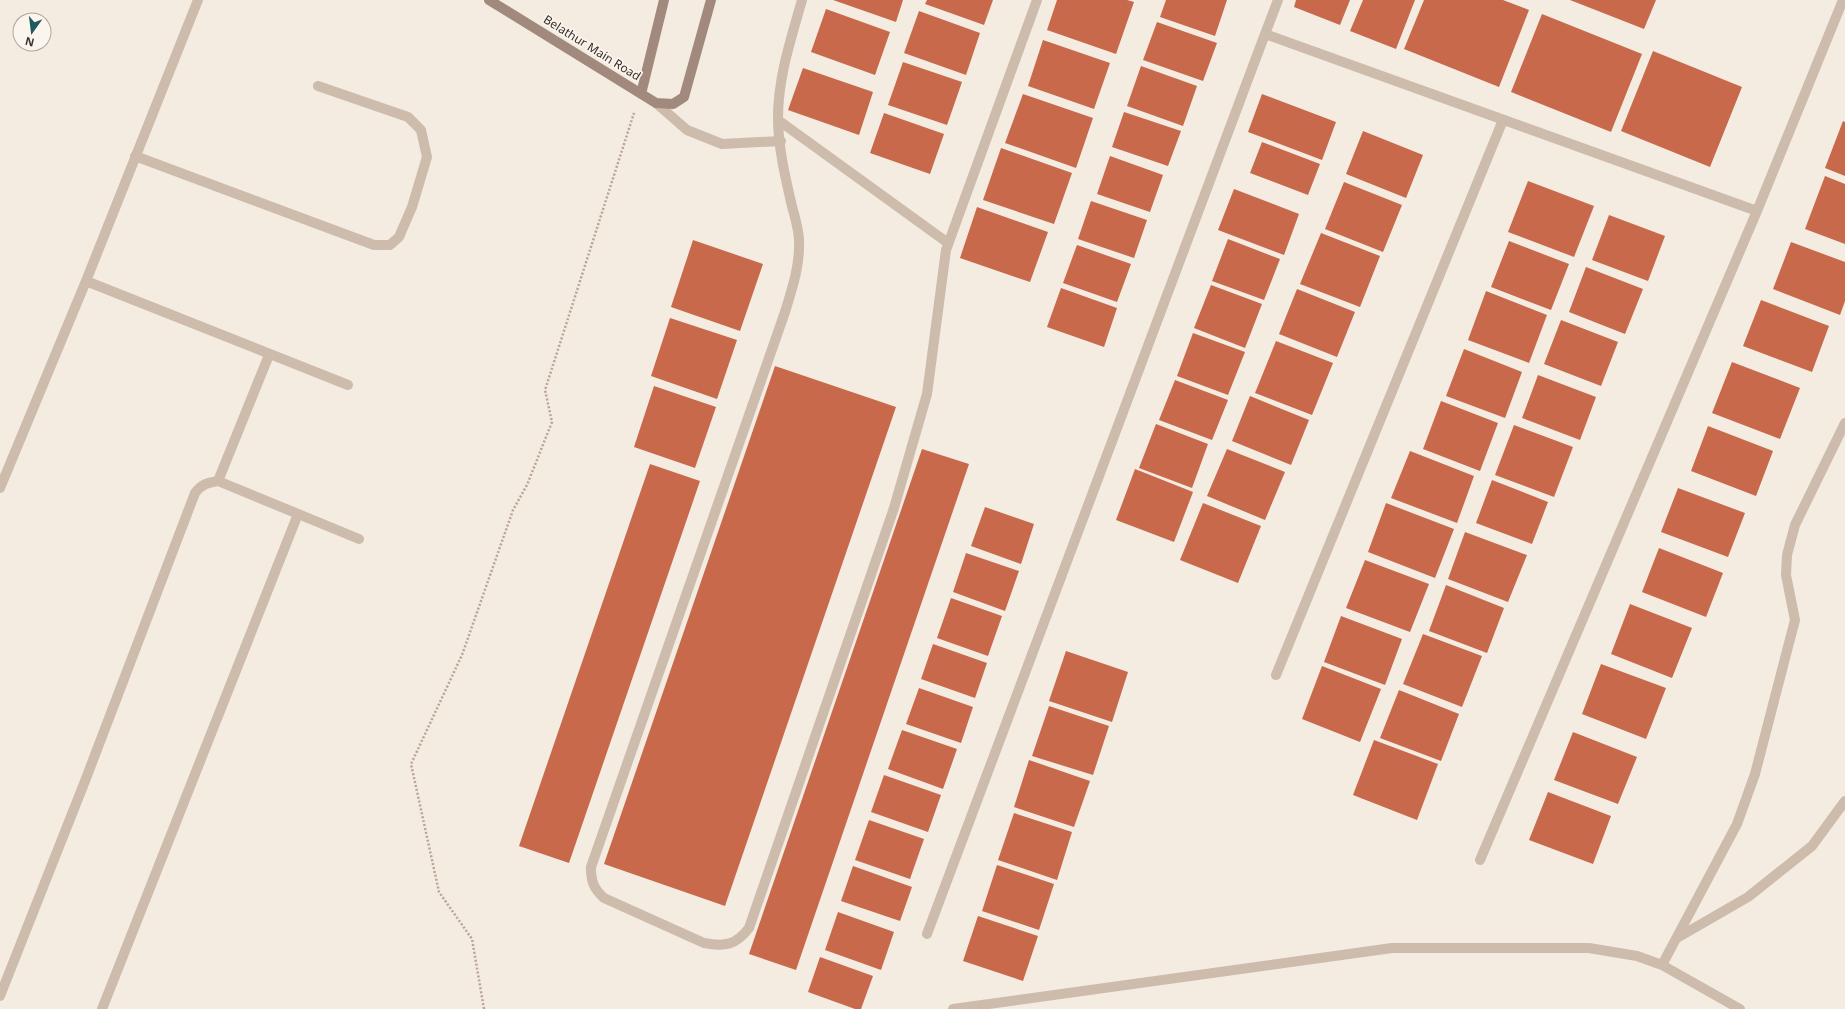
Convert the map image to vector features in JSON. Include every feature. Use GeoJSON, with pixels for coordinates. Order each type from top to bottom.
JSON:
{"type":"FeatureCollection","features":[{"type":"Feature","properties":{"kind":"street"},"geometry":{"type":"LineString","coordinates":[[0,488],[86,281],[198,0]]}},
{"type":"Feature","properties":{"kind":"street","name":"Belathur Main Road"},"geometry":{"type":"LineString","coordinates":[[489,0],[656,103]]}},
{"type":"Feature","properties":{"kind":"street","name":"Belathur Main Road"},"geometry":{"type":"LineString","coordinates":[[641,94],[664,0]]}},
{"type":"Feature","properties":{"kind":"street"},"geometry":{"type":"LineString","coordinates":[[656,103],[673,104],[684,97],[711,0]]}},
{"type":"Feature","properties":{"kind":"street"},"geometry":{"type":"LineString","coordinates":[[802,0],[785,58],[779,88],[778,120],[784,173],[799,239],[799,260],[795,278],[785,312],[591,867],[591,882],[595,891],[604,898],[704,943],[717,945],[735,942],[742,938],[749,928],[894,508],[927,394],[943,269],[948,243],[1037,0]]}},
{"type":"Feature","properties":{"kind":"street"},"geometry":{"type":"LineString","coordinates":[[927,934],[1278,0]]}},
{"type":"Feature","properties":{"kind":"street"},"geometry":{"type":"LineString","coordinates":[[1480,860],[1757,212],[1843,0]]}},
{"type":"Feature","properties":{"kind":"street"},"geometry":{"type":"LineString","coordinates":[[1265,34],[1757,212]]}},
{"type":"Feature","properties":{"kind":"street"},"geometry":{"type":"LineString","coordinates":[[135,156],[374,245],[390,245],[399,237],[412,207],[427,157],[421,130],[408,118],[318,86]]}},
{"type":"Feature","properties":{"kind":"street"},"geometry":{"type":"LineString","coordinates":[[656,103],[687,130],[722,144],[781,141]]}},
{"type":"Feature","properties":{"kind":"street"},"geometry":{"type":"LineString","coordinates":[[778,120],[948,243]]}},
{"type":"Feature","properties":{"kind":"street"},"geometry":{"type":"LineString","coordinates":[[1276,675],[1503,120]]}},
{"type":"Feature","properties":{"kind":"street"},"geometry":{"type":"LineString","coordinates":[[86,281],[348,386]]}},
{"type":"Feature","properties":{"kind":"street"},"geometry":{"type":"LineString","coordinates":[[218,481],[269,355]]}},
{"type":"Feature","properties":{"kind":"street"},"geometry":{"type":"LineString","coordinates":[[1662,965],[1736,824],[1754,774],[1795,620],[1786,575],[1787,555],[1794,526],[1845,422]]}},
{"type":"Feature","properties":{"kind":"street"},"geometry":{"type":"LineString","coordinates":[[0,996],[85,781],[195,493],[201,486],[218,481],[359,539]]}},
{"type":"Feature","properties":{"kind":"street"},"geometry":{"type":"LineString","coordinates":[[102,1009],[298,514]]}},
{"type":"Feature","properties":{"kind":"street"},"geometry":{"type":"LineString","coordinates":[[1676,939],[1748,897],[1812,846],[1845,801]]}},
{"type":"Feature","properties":{"kind":"street"},"geometry":{"type":"LineString","coordinates":[[953,1009],[1392,948],[1589,948],[1637,956],[1662,965],[1740,1009]]}},
{"type":"Feature","properties":{"kind":"path"},"geometry":{"type":"LineString","coordinates":[[484,1009],[472,939],[439,892],[411,764],[462,656],[513,510],[527,485],[552,422],[545,390],[641,94]]}},
{"type":"Feature","properties":{"kind":"building"},"geometry":{"type":"Polygon","coordinates":[[[833,0],[903,0],[896,22],[833,0]]]}},
{"type":"Feature","properties":{"kind":"building"},"geometry":{"type":"Polygon","coordinates":[[[927,0],[993,0],[984,25],[925,4],[927,0]]]}},
{"type":"Feature","properties":{"kind":"building"},"geometry":{"type":"Polygon","coordinates":[[[1057,0],[1127,0],[1134,2],[1116,54],[1047,30],[1057,0]]]}},
{"type":"Feature","properties":{"kind":"building"},"geometry":{"type":"Polygon","coordinates":[[[1166,0],[1227,0],[1215,36],[1160,17],[1166,0]]]}},
{"type":"Feature","properties":{"kind":"building"},"geometry":{"type":"Polygon","coordinates":[[[1296,0],[1350,0],[1340,25],[1294,7],[1296,0]]]}},
{"type":"Feature","properties":{"kind":"building"},"geometry":{"type":"Polygon","coordinates":[[[1363,0],[1415,0],[1396,49],[1350,31],[1363,0]]]}},
{"type":"Feature","properties":{"kind":"building"},"geometry":{"type":"Polygon","coordinates":[[[1424,0],[1503,0],[1529,10],[1499,87],[1404,49],[1424,0]]]}},
{"type":"Feature","properties":{"kind":"building"},"geometry":{"type":"Polygon","coordinates":[[[1570,0],[1656,0],[1644,29],[1570,0]]]}},
{"type":"Feature","properties":{"kind":"building"},"geometry":{"type":"Polygon","coordinates":[[[826,9],[890,32],[875,75],[811,52],[826,9]]]}},
{"type":"Feature","properties":{"kind":"building"},"geometry":{"type":"Polygon","coordinates":[[[919,11],[980,33],[966,75],[904,53],[919,11]]]}},
{"type":"Feature","properties":{"kind":"building"},"geometry":{"type":"Polygon","coordinates":[[[1542,14],[1642,54],[1611,132],[1511,92],[1542,14]]]}},
{"type":"Feature","properties":{"kind":"building"},"geometry":{"type":"Polygon","coordinates":[[[1157,22],[1217,43],[1203,81],[1143,60],[1157,22]]]}},
{"type":"Feature","properties":{"kind":"building"},"geometry":{"type":"Polygon","coordinates":[[[1043,40],[1110,63],[1094,109],[1028,86],[1043,40]]]}},
{"type":"Feature","properties":{"kind":"building"},"geometry":{"type":"Polygon","coordinates":[[[1653,51],[1742,87],[1710,167],[1621,131],[1653,51]]]}},
{"type":"Feature","properties":{"kind":"building"},"geometry":{"type":"Polygon","coordinates":[[[903,62],[962,82],[947,125],[888,105],[903,62]]]}},
{"type":"Feature","properties":{"kind":"building"},"geometry":{"type":"Polygon","coordinates":[[[1141,66],[1197,86],[1183,126],[1127,106],[1141,66]]]}},
{"type":"Feature","properties":{"kind":"building"},"geometry":{"type":"Polygon","coordinates":[[[803,68],[873,92],[859,135],[788,110],[803,68]]]}},
{"type":"Feature","properties":{"kind":"building"},"geometry":{"type":"Polygon","coordinates":[[[1023,94],[1093,118],[1076,168],[1005,143],[1023,94]]]}},
{"type":"Feature","properties":{"kind":"building"},"geometry":{"type":"Polygon","coordinates":[[[1262,94],[1336,122],[1322,160],[1248,132],[1262,94]]]}},
{"type":"Feature","properties":{"kind":"building"},"geometry":{"type":"Polygon","coordinates":[[[1124,112],[1181,131],[1168,166],[1112,147],[1124,112]]]}},
{"type":"Feature","properties":{"kind":"building"},"geometry":{"type":"Polygon","coordinates":[[[884,113],[944,134],[930,174],[870,153],[884,113]]]}},
{"type":"Feature","properties":{"kind":"building"},"geometry":{"type":"Polygon","coordinates":[[[1843,121],[1845,122],[1845,176],[1825,168],[1843,121]]]}},
{"type":"Feature","properties":{"kind":"building"},"geometry":{"type":"Polygon","coordinates":[[[1363,131],[1423,155],[1406,198],[1346,174],[1363,131]]]}},
{"type":"Feature","properties":{"kind":"building"},"geometry":{"type":"Polygon","coordinates":[[[1262,142],[1320,164],[1308,195],[1250,173],[1262,142]]]}},
{"type":"Feature","properties":{"kind":"building"},"geometry":{"type":"Polygon","coordinates":[[[1001,148],[1072,173],[1054,224],[983,200],[1001,148]]]}},
{"type":"Feature","properties":{"kind":"building"},"geometry":{"type":"Polygon","coordinates":[[[1110,156],[1163,175],[1150,212],[1097,194],[1110,156]]]}},
{"type":"Feature","properties":{"kind":"building"},"geometry":{"type":"Polygon","coordinates":[[[1825,176],[1845,184],[1845,244],[1805,229],[1825,176]]]}},
{"type":"Feature","properties":{"kind":"building"},"geometry":{"type":"Polygon","coordinates":[[[1528,181],[1594,206],[1574,257],[1508,232],[1528,181]]]}},
{"type":"Feature","properties":{"kind":"building"},"geometry":{"type":"Polygon","coordinates":[[[1344,182],[1402,205],[1383,252],[1325,229],[1344,182]]]}},
{"type":"Feature","properties":{"kind":"building"},"geometry":{"type":"Polygon","coordinates":[[[1234,189],[1299,214],[1284,255],[1218,230],[1234,189]]]}},
{"type":"Feature","properties":{"kind":"building"},"geometry":{"type":"Polygon","coordinates":[[[1091,201],[1147,220],[1134,258],[1078,239],[1091,201]]]}},
{"type":"Feature","properties":{"kind":"building"},"geometry":{"type":"Polygon","coordinates":[[[977,207],[1048,232],[1030,282],[960,258],[977,207]]]}},
{"type":"Feature","properties":{"kind":"building"},"geometry":{"type":"Polygon","coordinates":[[[1609,215],[1665,236],[1648,281],[1592,260],[1609,215]]]}},
{"type":"Feature","properties":{"kind":"building"},"geometry":{"type":"Polygon","coordinates":[[[1321,233],[1380,256],[1360,307],[1300,284],[1321,233]]]}},
{"type":"Feature","properties":{"kind":"building"},"geometry":{"type":"Polygon","coordinates":[[[1228,239],[1280,259],[1264,300],[1212,281],[1228,239]]]}},
{"type":"Feature","properties":{"kind":"building"},"geometry":{"type":"Polygon","coordinates":[[[693,240],[763,264],[740,331],[671,307],[693,240]]]}},
{"type":"Feature","properties":{"kind":"building"},"geometry":{"type":"Polygon","coordinates":[[[1509,241],[1569,264],[1551,310],[1491,287],[1509,241]]]}},
{"type":"Feature","properties":{"kind":"building"},"geometry":{"type":"Polygon","coordinates":[[[1791,242],[1845,262],[1845,301],[1840,315],[1773,289],[1791,242]]]}},
{"type":"Feature","properties":{"kind":"building"},"geometry":{"type":"Polygon","coordinates":[[[1077,245],[1131,264],[1117,302],[1063,283],[1077,245]]]}},
{"type":"Feature","properties":{"kind":"building"},"geometry":{"type":"Polygon","coordinates":[[[1586,267],[1643,289],[1625,334],[1569,312],[1586,267]]]}},
{"type":"Feature","properties":{"kind":"building"},"geometry":{"type":"Polygon","coordinates":[[[1211,285],[1262,304],[1245,348],[1194,328],[1211,285]]]}},
{"type":"Feature","properties":{"kind":"building"},"geometry":{"type":"Polygon","coordinates":[[[1061,288],[1117,308],[1104,347],[1047,327],[1061,288]]]}},
{"type":"Feature","properties":{"kind":"building"},"geometry":{"type":"Polygon","coordinates":[[[1297,289],[1355,312],[1337,357],[1279,334],[1297,289]]]}},
{"type":"Feature","properties":{"kind":"building"},"geometry":{"type":"Polygon","coordinates":[[[1486,291],[1547,315],[1529,363],[1468,340],[1486,291]]]}},
{"type":"Feature","properties":{"kind":"building"},"geometry":{"type":"Polygon","coordinates":[[[1761,300],[1829,326],[1812,372],[1743,346],[1761,300]]]}},
{"type":"Feature","properties":{"kind":"building"},"geometry":{"type":"Polygon","coordinates":[[[670,318],[737,340],[717,399],[651,376],[670,318]]]}},
{"type":"Feature","properties":{"kind":"building"},"geometry":{"type":"Polygon","coordinates":[[[1561,320],[1618,342],[1601,386],[1544,364],[1561,320]]]}},
{"type":"Feature","properties":{"kind":"building"},"geometry":{"type":"Polygon","coordinates":[[[1193,333],[1245,352],[1228,395],[1177,376],[1193,333]]]}},
{"type":"Feature","properties":{"kind":"building"},"geometry":{"type":"Polygon","coordinates":[[[1276,341],[1333,363],[1312,415],[1255,393],[1276,341]]]}},
{"type":"Feature","properties":{"kind":"building"},"geometry":{"type":"Polygon","coordinates":[[[1464,349],[1522,372],[1505,418],[1446,396],[1464,349]]]}},
{"type":"Feature","properties":{"kind":"building"},"geometry":{"type":"Polygon","coordinates":[[[1732,362],[1800,388],[1780,439],[1712,413],[1732,362]]]}},
{"type":"Feature","properties":{"kind":"building"},"geometry":{"type":"Polygon","coordinates":[[[775,366],[896,407],[725,906],[604,864],[775,366]]]}},
{"type":"Feature","properties":{"kind":"building"},"geometry":{"type":"Polygon","coordinates":[[[1538,375],[1596,397],[1580,440],[1522,418],[1538,375]]]}},
{"type":"Feature","properties":{"kind":"building"},"geometry":{"type":"Polygon","coordinates":[[[1175,380],[1228,400],[1212,440],[1159,420],[1175,380]]]}},
{"type":"Feature","properties":{"kind":"building"},"geometry":{"type":"Polygon","coordinates":[[[654,386],[716,407],[695,468],[634,447],[654,386]]]}},
{"type":"Feature","properties":{"kind":"building"},"geometry":{"type":"Polygon","coordinates":[[[1250,396],[1309,420],[1291,465],[1232,441],[1250,396]]]}},
{"type":"Feature","properties":{"kind":"building"},"geometry":{"type":"Polygon","coordinates":[[[1441,401],[1498,423],[1480,471],[1423,449],[1441,401]]]}},
{"type":"Feature","properties":{"kind":"building"},"geometry":{"type":"Polygon","coordinates":[[[1156,424],[1208,444],[1192,488],[1139,468],[1156,424]]]}},
{"type":"Feature","properties":{"kind":"building"},"geometry":{"type":"Polygon","coordinates":[[[1514,425],[1573,447],[1554,497],[1495,475],[1514,425]]]}},
{"type":"Feature","properties":{"kind":"building"},"geometry":{"type":"Polygon","coordinates":[[[1708,426],[1773,451],[1756,496],[1691,471],[1708,426]]]}},
{"type":"Feature","properties":{"kind":"building"},"geometry":{"type":"Polygon","coordinates":[[[922,449],[969,464],[796,970],[749,954],[922,449]]]}},
{"type":"Feature","properties":{"kind":"building"},"geometry":{"type":"Polygon","coordinates":[[[1227,449],[1285,472],[1265,520],[1207,496],[1227,449]]]}},
{"type":"Feature","properties":{"kind":"building"},"geometry":{"type":"Polygon","coordinates":[[[1410,451],[1474,476],[1457,523],[1391,498],[1410,451]]]}},
{"type":"Feature","properties":{"kind":"building"},"geometry":{"type":"Polygon","coordinates":[[[650,464],[700,481],[569,863],[519,846],[650,464]]]}},
{"type":"Feature","properties":{"kind":"building"},"geometry":{"type":"Polygon","coordinates":[[[1135,469],[1193,492],[1174,542],[1116,520],[1135,469]]]}},
{"type":"Feature","properties":{"kind":"building"},"geometry":{"type":"Polygon","coordinates":[[[1492,480],[1548,502],[1532,544],[1476,523],[1492,480]]]}},
{"type":"Feature","properties":{"kind":"building"},"geometry":{"type":"Polygon","coordinates":[[[1678,488],[1745,513],[1728,557],[1661,532],[1678,488]]]}},
{"type":"Feature","properties":{"kind":"building"},"geometry":{"type":"Polygon","coordinates":[[[1203,503],[1261,526],[1238,583],[1180,560],[1203,503]]]}},
{"type":"Feature","properties":{"kind":"building"},"geometry":{"type":"Polygon","coordinates":[[[1386,503],[1454,529],[1435,578],[1368,552],[1386,503]]]}},
{"type":"Feature","properties":{"kind":"building"},"geometry":{"type":"Polygon","coordinates":[[[985,507],[1034,524],[1021,564],[971,546],[985,507]]]}},
{"type":"Feature","properties":{"kind":"building"},"geometry":{"type":"Polygon","coordinates":[[[1465,532],[1527,555],[1508,602],[1448,579],[1465,532]]]}},
{"type":"Feature","properties":{"kind":"building"},"geometry":{"type":"Polygon","coordinates":[[[1659,548],[1723,573],[1706,617],[1642,592],[1659,548]]]}},
{"type":"Feature","properties":{"kind":"building"},"geometry":{"type":"Polygon","coordinates":[[[966,553],[1019,571],[1005,611],[953,592],[966,553]]]}},
{"type":"Feature","properties":{"kind":"building"},"geometry":{"type":"Polygon","coordinates":[[[1365,560],[1429,584],[1410,632],[1346,608],[1365,560]]]}},
{"type":"Feature","properties":{"kind":"building"},"geometry":{"type":"Polygon","coordinates":[[[1446,585],[1504,608],[1487,653],[1429,631],[1446,585]]]}},
{"type":"Feature","properties":{"kind":"building"},"geometry":{"type":"Polygon","coordinates":[[[951,598],[1002,616],[988,656],[937,638],[951,598]]]}},
{"type":"Feature","properties":{"kind":"building"},"geometry":{"type":"Polygon","coordinates":[[[1630,604],[1692,628],[1672,678],[1611,654],[1630,604]]]}},
{"type":"Feature","properties":{"kind":"building"},"geometry":{"type":"Polygon","coordinates":[[[1341,616],[1402,639],[1385,685],[1324,662],[1341,616]]]}},
{"type":"Feature","properties":{"kind":"building"},"geometry":{"type":"Polygon","coordinates":[[[1423,634],[1482,656],[1462,707],[1403,684],[1423,634]]]}},
{"type":"Feature","properties":{"kind":"building"},"geometry":{"type":"Polygon","coordinates":[[[933,644],[987,663],[975,698],[921,679],[933,644]]]}},
{"type":"Feature","properties":{"kind":"building"},"geometry":{"type":"Polygon","coordinates":[[[1066,651],[1128,672],[1112,722],[1049,701],[1066,651]]]}},
{"type":"Feature","properties":{"kind":"building"},"geometry":{"type":"Polygon","coordinates":[[[1601,664],[1666,688],[1646,739],[1582,714],[1601,664]]]}},
{"type":"Feature","properties":{"kind":"building"},"geometry":{"type":"Polygon","coordinates":[[[1322,666],[1381,689],[1360,742],[1302,719],[1322,666]]]}},
{"type":"Feature","properties":{"kind":"building"},"geometry":{"type":"Polygon","coordinates":[[[919,688],[973,707],[961,743],[906,724],[919,688]]]}},
{"type":"Feature","properties":{"kind":"building"},"geometry":{"type":"Polygon","coordinates":[[[1399,690],[1459,714],[1441,761],[1380,738],[1399,690]]]}},
{"type":"Feature","properties":{"kind":"building"},"geometry":{"type":"Polygon","coordinates":[[[1049,706],[1109,726],[1093,775],[1032,756],[1049,706]]]}},
{"type":"Feature","properties":{"kind":"building"},"geometry":{"type":"Polygon","coordinates":[[[902,730],[957,749],[943,789],[888,769],[902,730]]]}},
{"type":"Feature","properties":{"kind":"building"},"geometry":{"type":"Polygon","coordinates":[[[1573,732],[1637,757],[1618,804],[1554,780],[1573,732]]]}},
{"type":"Feature","properties":{"kind":"building"},"geometry":{"type":"Polygon","coordinates":[[[1374,740],[1438,764],[1417,820],[1353,795],[1374,740]]]}},
{"type":"Feature","properties":{"kind":"building"},"geometry":{"type":"Polygon","coordinates":[[[1029,760],[1090,781],[1074,827],[1014,807],[1029,760]]]}},
{"type":"Feature","properties":{"kind":"building"},"geometry":{"type":"Polygon","coordinates":[[[884,775],[941,795],[928,832],[871,812],[884,775]]]}},
{"type":"Feature","properties":{"kind":"building"},"geometry":{"type":"Polygon","coordinates":[[[1548,792],[1611,816],[1593,864],[1529,840],[1548,792]]]}},
{"type":"Feature","properties":{"kind":"building"},"geometry":{"type":"Polygon","coordinates":[[[1014,813],[1072,832],[1057,880],[998,860],[1014,813]]]}},
{"type":"Feature","properties":{"kind":"building"},"geometry":{"type":"Polygon","coordinates":[[[869,820],[924,839],[910,879],[855,860],[869,820]]]}},
{"type":"Feature","properties":{"kind":"building"},"geometry":{"type":"Polygon","coordinates":[[[997,865],[1054,884],[1039,930],[982,911],[997,865]]]}},
{"type":"Feature","properties":{"kind":"building"},"geometry":{"type":"Polygon","coordinates":[[[853,866],[912,887],[900,921],[841,901],[853,866]]]}},
{"type":"Feature","properties":{"kind":"building"},"geometry":{"type":"Polygon","coordinates":[[[838,912],[894,932],[881,970],[825,950],[838,912]]]}},
{"type":"Feature","properties":{"kind":"building"},"geometry":{"type":"Polygon","coordinates":[[[978,916],[1038,936],[1023,981],[963,961],[978,916]]]}},
{"type":"Feature","properties":{"kind":"building"},"geometry":{"type":"Polygon","coordinates":[[[820,957],[873,976],[861,1009],[855,1009],[808,992],[820,957]]]}}]}
